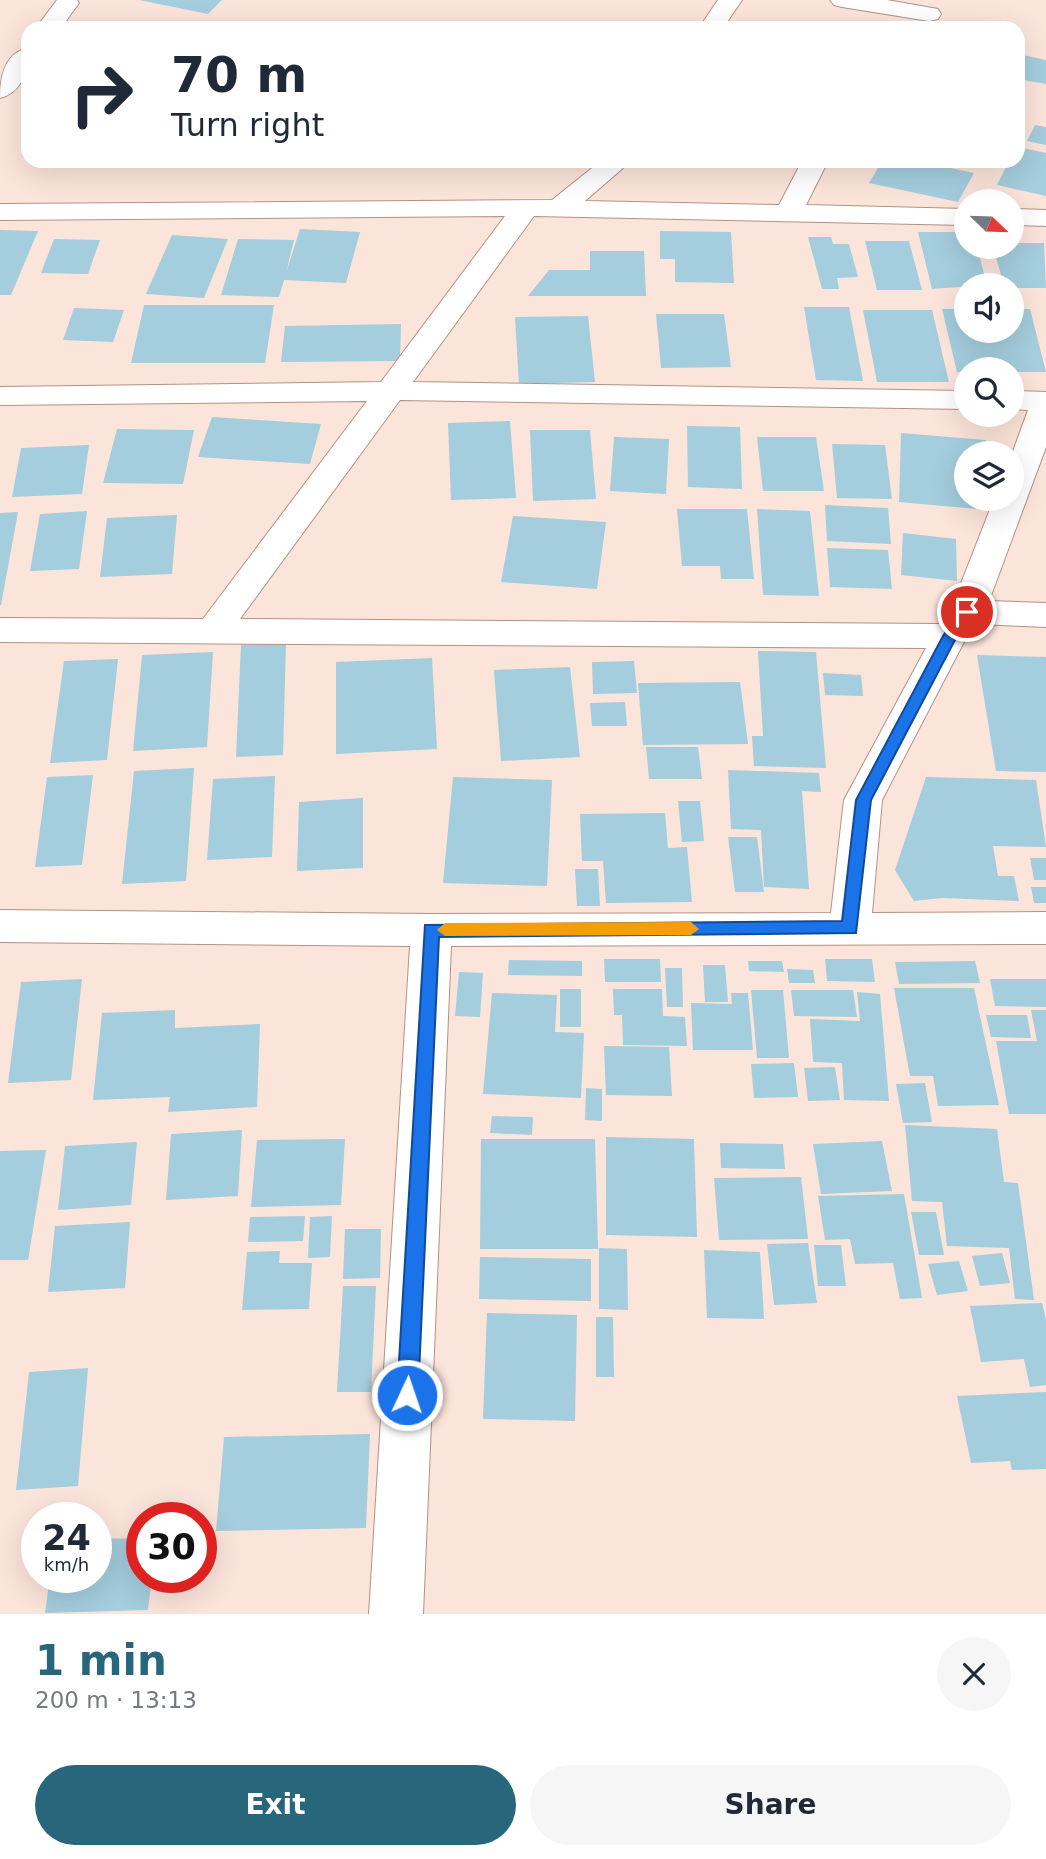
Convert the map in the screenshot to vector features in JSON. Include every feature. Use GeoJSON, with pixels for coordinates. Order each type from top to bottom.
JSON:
{"type":"FeatureCollection","features":[{"type":"Feature","properties":{"kind":"street"},"geometry":{"type":"LineString","coordinates":[[715,21],[730,0]]}},
{"type":"Feature","properties":{"kind":"street"},"geometry":{"type":"LineString","coordinates":[[842,0],[928,14]]}},
{"type":"Feature","properties":{"kind":"street"},"geometry":{"type":"LineString","coordinates":[[53,21],[67,3]]}},
{"type":"Feature","properties":{"kind":"street"},"geometry":{"type":"LineString","coordinates":[[0,90],[21,64]]}},
{"type":"Feature","properties":{"kind":"street"},"geometry":{"type":"LineString","coordinates":[[557,211],[609,168]]}},
{"type":"Feature","properties":{"kind":"street"},"geometry":{"type":"LineString","coordinates":[[788,214],[811,168]]}},
{"type":"Feature","properties":{"kind":"street"},"geometry":{"type":"LineString","coordinates":[[212,632],[387,391],[526,208]]}},
{"type":"Feature","properties":{"kind":"street"},"geometry":{"type":"LineString","coordinates":[[0,212],[526,208],[557,211],[954,217]]}},
{"type":"Feature","properties":{"kind":"street"},"geometry":{"type":"LineString","coordinates":[[1024,217],[1046,218]]}},
{"type":"Feature","properties":{"kind":"street"},"geometry":{"type":"LineString","coordinates":[[0,396],[387,391],[954,400]]}},
{"type":"Feature","properties":{"kind":"street"},"geometry":{"type":"LineString","coordinates":[[1024,401],[1046,403],[1024,462]]}},
{"type":"Feature","properties":{"kind":"street"},"geometry":{"type":"LineString","coordinates":[[850,928],[863,800],[959,624],[1005,511]]}},
{"type":"Feature","properties":{"kind":"street"},"geometry":{"type":"LineString","coordinates":[[0,630],[212,632],[959,624],[1046,615]]}},
{"type":"Feature","properties":{"kind":"street"},"geometry":{"type":"LineString","coordinates":[[0,926],[431,930],[1046,928]]}},
{"type":"Feature","properties":{"kind":"street"},"geometry":{"type":"LineString","coordinates":[[396,1614],[431,930]]}},
{"type":"Feature","properties":{"kind":"building"},"geometry":{"type":"Polygon","coordinates":[[[139,0],[222,0],[208,14],[139,0]]]}},
{"type":"Feature","properties":{"kind":"building"},"geometry":{"type":"Polygon","coordinates":[[[1025,56],[1046,60],[1046,84],[1025,80],[1025,56]]]}},
{"type":"Feature","properties":{"kind":"building"},"geometry":{"type":"Polygon","coordinates":[[[1035,125],[1046,127],[1046,145],[1027,141],[1035,125]]]}},
{"type":"Feature","properties":{"kind":"building"},"geometry":{"type":"Polygon","coordinates":[[[1025,148],[1046,153],[1046,196],[997,185],[1006,168],[1025,168],[1025,148]]]}},
{"type":"Feature","properties":{"kind":"building"},"geometry":{"type":"Polygon","coordinates":[[[878,168],[951,168],[974,173],[965,189],[954,189],[954,201],[869,183],[878,168]]]}},
{"type":"Feature","properties":{"kind":"building"},"geometry":{"type":"Polygon","coordinates":[[[300,229],[360,232],[346,283],[284,280],[279,297],[221,295],[238,239],[294,240],[286,273],[300,229]]]}},
{"type":"Feature","properties":{"kind":"building"},"geometry":{"type":"Polygon","coordinates":[[[0,230],[38,231],[11,295],[0,295],[0,230]]]}},
{"type":"Feature","properties":{"kind":"building"},"geometry":{"type":"Polygon","coordinates":[[[660,231],[731,232],[734,283],[675,282],[675,259],[660,259],[660,231]]]}},
{"type":"Feature","properties":{"kind":"building"},"geometry":{"type":"Polygon","coordinates":[[[918,232],[954,232],[954,259],[980,259],[984,273],[954,273],[954,287],[932,289],[918,232]]]}},
{"type":"Feature","properties":{"kind":"building"},"geometry":{"type":"Polygon","coordinates":[[[172,235],[228,239],[204,298],[146,294],[172,235]]]}},
{"type":"Feature","properties":{"kind":"building"},"geometry":{"type":"Polygon","coordinates":[[[808,237],[831,237],[833,244],[849,244],[858,277],[837,278],[839,289],[822,289],[808,237]]]}},
{"type":"Feature","properties":{"kind":"building"},"geometry":{"type":"Polygon","coordinates":[[[54,239],[100,240],[88,274],[41,273],[54,239]]]}},
{"type":"Feature","properties":{"kind":"building"},"geometry":{"type":"Polygon","coordinates":[[[865,241],[909,241],[922,290],[877,290],[865,241]]]}},
{"type":"Feature","properties":{"kind":"building"},"geometry":{"type":"Polygon","coordinates":[[[1024,243],[1044,243],[1046,288],[1024,288],[1024,273],[1001,273],[996,259],[1024,259],[1024,243]]]}},
{"type":"Feature","properties":{"kind":"building"},"geometry":{"type":"Polygon","coordinates":[[[590,251],[644,251],[646,296],[528,296],[549,270],[590,270],[590,251]]]}},
{"type":"Feature","properties":{"kind":"building"},"geometry":{"type":"Polygon","coordinates":[[[144,305],[274,305],[265,363],[131,363],[144,305]]]}},
{"type":"Feature","properties":{"kind":"building"},"geometry":{"type":"Polygon","coordinates":[[[804,307],[849,307],[863,381],[816,380],[804,307]]]}},
{"type":"Feature","properties":{"kind":"building"},"geometry":{"type":"Polygon","coordinates":[[[74,308],[124,310],[113,342],[63,340],[74,308]]]}},
{"type":"Feature","properties":{"kind":"building"},"geometry":{"type":"Polygon","coordinates":[[[942,309],[954,309],[954,343],[1024,343],[1024,309],[1030,309],[1046,372],[1024,372],[1024,357],[954,357],[954,359],[942,309]]]}},
{"type":"Feature","properties":{"kind":"building"},"geometry":{"type":"Polygon","coordinates":[[[863,310],[932,310],[949,382],[877,382],[863,310]]]}},
{"type":"Feature","properties":{"kind":"building"},"geometry":{"type":"Polygon","coordinates":[[[656,314],[724,314],[731,367],[661,368],[656,314]]]}},
{"type":"Feature","properties":{"kind":"building"},"geometry":{"type":"Polygon","coordinates":[[[588,316],[595,382],[519,384],[515,317],[588,316]]]}},
{"type":"Feature","properties":{"kind":"building"},"geometry":{"type":"Polygon","coordinates":[[[401,324],[400,361],[281,362],[285,326],[401,324]]]}},
{"type":"Feature","properties":{"kind":"building"},"geometry":{"type":"Polygon","coordinates":[[[212,417],[321,424],[310,464],[198,457],[212,417]]]}},
{"type":"Feature","properties":{"kind":"building"},"geometry":{"type":"Polygon","coordinates":[[[510,421],[516,498],[451,500],[448,423],[510,421]]]}},
{"type":"Feature","properties":{"kind":"building"},"geometry":{"type":"Polygon","coordinates":[[[687,426],[740,427],[742,489],[688,487],[687,426]]]}},
{"type":"Feature","properties":{"kind":"building"},"geometry":{"type":"Polygon","coordinates":[[[117,429],[194,430],[183,484],[103,483],[117,429]]]}},
{"type":"Feature","properties":{"kind":"building"},"geometry":{"type":"Polygon","coordinates":[[[530,430],[590,430],[596,499],[533,501],[530,430]]]}},
{"type":"Feature","properties":{"kind":"building"},"geometry":{"type":"Polygon","coordinates":[[[901,433],[986,440],[954,441],[954,507],[899,502],[901,433]]]}},
{"type":"Feature","properties":{"kind":"building"},"geometry":{"type":"Polygon","coordinates":[[[614,437],[669,439],[666,494],[610,491],[614,437]]]}},
{"type":"Feature","properties":{"kind":"building"},"geometry":{"type":"Polygon","coordinates":[[[757,437],[816,437],[824,491],[763,491],[757,437]]]}},
{"type":"Feature","properties":{"kind":"building"},"geometry":{"type":"Polygon","coordinates":[[[832,444],[885,445],[892,499],[837,498],[832,444]]]}},
{"type":"Feature","properties":{"kind":"building"},"geometry":{"type":"Polygon","coordinates":[[[89,445],[82,494],[12,497],[21,448],[89,445]]]}},
{"type":"Feature","properties":{"kind":"building"},"geometry":{"type":"Polygon","coordinates":[[[825,505],[888,508],[891,544],[827,541],[825,505]]]}},
{"type":"Feature","properties":{"kind":"building"},"geometry":{"type":"Polygon","coordinates":[[[677,509],[747,509],[754,579],[721,579],[720,566],[682,566],[677,509]]]}},
{"type":"Feature","properties":{"kind":"building"},"geometry":{"type":"Polygon","coordinates":[[[757,509],[810,511],[819,596],[763,595],[757,509]]]}},
{"type":"Feature","properties":{"kind":"building"},"geometry":{"type":"Polygon","coordinates":[[[87,511],[79,569],[30,571],[40,514],[87,511]]]}},
{"type":"Feature","properties":{"kind":"building"},"geometry":{"type":"Polygon","coordinates":[[[18,512],[1,605],[0,605],[0,513],[18,512]]]}},
{"type":"Feature","properties":{"kind":"building"},"geometry":{"type":"Polygon","coordinates":[[[177,515],[172,574],[100,577],[107,518],[177,515]]]}},
{"type":"Feature","properties":{"kind":"building"},"geometry":{"type":"Polygon","coordinates":[[[513,516],[606,522],[597,589],[501,582],[513,516]]]}},
{"type":"Feature","properties":{"kind":"building"},"geometry":{"type":"Polygon","coordinates":[[[903,533],[956,539],[957,581],[901,575],[903,533]]]}},
{"type":"Feature","properties":{"kind":"building"},"geometry":{"type":"Polygon","coordinates":[[[827,548],[888,550],[892,589],[830,587],[827,548]]]}},
{"type":"Feature","properties":{"kind":"building"},"geometry":{"type":"Polygon","coordinates":[[[286,643],[283,755],[236,757],[241,645],[286,643]]]}},
{"type":"Feature","properties":{"kind":"building"},"geometry":{"type":"Polygon","coordinates":[[[758,651],[816,652],[826,768],[754,766],[752,736],[763,736],[758,651]]]}},
{"type":"Feature","properties":{"kind":"building"},"geometry":{"type":"Polygon","coordinates":[[[213,652],[207,747],[133,751],[142,655],[213,652]]]}},
{"type":"Feature","properties":{"kind":"building"},"geometry":{"type":"Polygon","coordinates":[[[977,655],[1046,657],[1046,772],[996,771],[977,655]]]}},
{"type":"Feature","properties":{"kind":"building"},"geometry":{"type":"Polygon","coordinates":[[[432,658],[437,749],[336,754],[336,662],[432,658]]]}},
{"type":"Feature","properties":{"kind":"building"},"geometry":{"type":"Polygon","coordinates":[[[118,659],[107,760],[50,763],[64,661],[118,659]]]}},
{"type":"Feature","properties":{"kind":"building"},"geometry":{"type":"Polygon","coordinates":[[[634,661],[637,693],[593,694],[592,662],[634,661]]]}},
{"type":"Feature","properties":{"kind":"building"},"geometry":{"type":"Polygon","coordinates":[[[570,667],[580,757],[501,761],[494,670],[570,667]]]}},
{"type":"Feature","properties":{"kind":"building"},"geometry":{"type":"Polygon","coordinates":[[[823,673],[861,675],[863,696],[825,695],[823,673]]]}},
{"type":"Feature","properties":{"kind":"building"},"geometry":{"type":"Polygon","coordinates":[[[740,682],[748,744],[643,745],[638,683],[740,682]]]}},
{"type":"Feature","properties":{"kind":"building"},"geometry":{"type":"Polygon","coordinates":[[[625,702],[627,726],[592,726],[590,703],[625,702]]]}},
{"type":"Feature","properties":{"kind":"building"},"geometry":{"type":"Polygon","coordinates":[[[646,747],[698,747],[702,779],[649,779],[646,747]]]}},
{"type":"Feature","properties":{"kind":"building"},"geometry":{"type":"Polygon","coordinates":[[[194,768],[186,881],[122,884],[134,771],[194,768]]]}},
{"type":"Feature","properties":{"kind":"building"},"geometry":{"type":"Polygon","coordinates":[[[728,770],[819,773],[821,792],[802,791],[809,889],[764,887],[761,830],[731,829],[728,770]]]}},
{"type":"Feature","properties":{"kind":"building"},"geometry":{"type":"Polygon","coordinates":[[[93,775],[82,865],[35,867],[47,777],[93,775]]]}},
{"type":"Feature","properties":{"kind":"building"},"geometry":{"type":"Polygon","coordinates":[[[275,776],[272,857],[207,860],[213,779],[275,776]]]}},
{"type":"Feature","properties":{"kind":"building"},"geometry":{"type":"Polygon","coordinates":[[[453,777],[552,780],[547,886],[443,883],[453,777]]]}},
{"type":"Feature","properties":{"kind":"building"},"geometry":{"type":"Polygon","coordinates":[[[926,777],[1036,780],[1046,847],[993,846],[998,876],[1014,876],[1019,901],[942,898],[914,901],[895,870],[926,777]]]}},
{"type":"Feature","properties":{"kind":"building"},"geometry":{"type":"Polygon","coordinates":[[[363,798],[363,868],[297,871],[299,802],[363,798]]]}},
{"type":"Feature","properties":{"kind":"building"},"geometry":{"type":"Polygon","coordinates":[[[678,801],[700,801],[704,841],[682,842],[678,801]]]}},
{"type":"Feature","properties":{"kind":"building"},"geometry":{"type":"Polygon","coordinates":[[[665,813],[668,848],[687,847],[692,902],[606,903],[603,861],[582,861],[580,814],[665,813]]]}},
{"type":"Feature","properties":{"kind":"building"},"geometry":{"type":"Polygon","coordinates":[[[728,837],[757,837],[764,892],[735,892],[728,837]]]}},
{"type":"Feature","properties":{"kind":"building"},"geometry":{"type":"Polygon","coordinates":[[[1030,858],[1046,858],[1046,880],[1034,880],[1030,858]]]}},
{"type":"Feature","properties":{"kind":"building"},"geometry":{"type":"Polygon","coordinates":[[[575,869],[598,869],[600,906],[577,906],[575,869]]]}},
{"type":"Feature","properties":{"kind":"building"},"geometry":{"type":"Polygon","coordinates":[[[1031,887],[1046,887],[1046,903],[1034,903],[1031,887]]]}},
{"type":"Feature","properties":{"kind":"building"},"geometry":{"type":"Polygon","coordinates":[[[604,959],[660,959],[661,982],[605,982],[604,959]]]}},
{"type":"Feature","properties":{"kind":"building"},"geometry":{"type":"Polygon","coordinates":[[[825,959],[872,959],[875,982],[827,981],[825,959]]]}},
{"type":"Feature","properties":{"kind":"building"},"geometry":{"type":"Polygon","coordinates":[[[509,960],[582,961],[582,976],[508,975],[509,960]]]}},
{"type":"Feature","properties":{"kind":"building"},"geometry":{"type":"Polygon","coordinates":[[[748,961],[782,961],[784,972],[749,971],[748,961]]]}},
{"type":"Feature","properties":{"kind":"building"},"geometry":{"type":"Polygon","coordinates":[[[975,961],[980,983],[899,984],[895,962],[975,961]]]}},
{"type":"Feature","properties":{"kind":"building"},"geometry":{"type":"Polygon","coordinates":[[[703,965],[725,965],[728,1002],[705,1002],[703,965]]]}},
{"type":"Feature","properties":{"kind":"building"},"geometry":{"type":"Polygon","coordinates":[[[665,968],[682,968],[683,1007],[667,1007],[665,968]]]}},
{"type":"Feature","properties":{"kind":"building"},"geometry":{"type":"Polygon","coordinates":[[[787,969],[813,970],[815,983],[789,983],[787,969]]]}},
{"type":"Feature","properties":{"kind":"building"},"geometry":{"type":"Polygon","coordinates":[[[459,972],[483,973],[480,1017],[455,1016],[459,972]]]}},
{"type":"Feature","properties":{"kind":"building"},"geometry":{"type":"Polygon","coordinates":[[[82,979],[71,1080],[8,1083],[21,982],[82,979]]]}},
{"type":"Feature","properties":{"kind":"building"},"geometry":{"type":"Polygon","coordinates":[[[990,979],[1046,979],[1046,1007],[995,1006],[990,979]]]}},
{"type":"Feature","properties":{"kind":"building"},"geometry":{"type":"Polygon","coordinates":[[[894,988],[974,988],[999,1105],[938,1106],[933,1076],[910,1076],[894,988]]]}},
{"type":"Feature","properties":{"kind":"building"},"geometry":{"type":"Polygon","coordinates":[[[560,989],[581,989],[581,1027],[560,1027],[560,989]]]}},
{"type":"Feature","properties":{"kind":"building"},"geometry":{"type":"Polygon","coordinates":[[[613,989],[662,989],[663,1016],[685,1017],[687,1046],[623,1045],[622,1015],[614,1015],[613,989]]]}},
{"type":"Feature","properties":{"kind":"building"},"geometry":{"type":"Polygon","coordinates":[[[751,990],[783,990],[789,1058],[757,1058],[751,990]]]}},
{"type":"Feature","properties":{"kind":"building"},"geometry":{"type":"Polygon","coordinates":[[[791,990],[853,990],[857,1017],[794,1016],[791,990]]]}},
{"type":"Feature","properties":{"kind":"building"},"geometry":{"type":"Polygon","coordinates":[[[857,992],[880,994],[889,1101],[844,1100],[842,1063],[813,1062],[810,1019],[860,1021],[857,992]]]}},
{"type":"Feature","properties":{"kind":"building"},"geometry":{"type":"Polygon","coordinates":[[[492,993],[557,995],[555,1032],[584,1033],[581,1098],[483,1094],[492,993]]]}},
{"type":"Feature","properties":{"kind":"building"},"geometry":{"type":"Polygon","coordinates":[[[731,993],[748,993],[753,1050],[693,1050],[691,1003],[732,1004],[731,993]]]}},
{"type":"Feature","properties":{"kind":"building"},"geometry":{"type":"Polygon","coordinates":[[[175,1010],[175,1028],[260,1024],[257,1107],[168,1112],[170,1097],[93,1100],[102,1013],[175,1010]]]}},
{"type":"Feature","properties":{"kind":"building"},"geometry":{"type":"Polygon","coordinates":[[[1031,1010],[1046,1010],[1046,1114],[1009,1114],[996,1041],[1037,1041],[1031,1010]]]}},
{"type":"Feature","properties":{"kind":"building"},"geometry":{"type":"Polygon","coordinates":[[[986,1015],[1027,1015],[1031,1038],[991,1037],[986,1015]]]}},
{"type":"Feature","properties":{"kind":"building"},"geometry":{"type":"Polygon","coordinates":[[[604,1046],[669,1047],[672,1096],[606,1095],[604,1046]]]}},
{"type":"Feature","properties":{"kind":"building"},"geometry":{"type":"Polygon","coordinates":[[[794,1063],[798,1097],[754,1098],[751,1064],[794,1063]]]}},
{"type":"Feature","properties":{"kind":"building"},"geometry":{"type":"Polygon","coordinates":[[[835,1067],[840,1100],[808,1101],[804,1068],[835,1067]]]}},
{"type":"Feature","properties":{"kind":"building"},"geometry":{"type":"Polygon","coordinates":[[[925,1083],[932,1122],[903,1123],[896,1084],[925,1083]]]}},
{"type":"Feature","properties":{"kind":"building"},"geometry":{"type":"Polygon","coordinates":[[[586,1088],[602,1089],[602,1121],[585,1120],[586,1088]]]}},
{"type":"Feature","properties":{"kind":"building"},"geometry":{"type":"Polygon","coordinates":[[[492,1116],[533,1117],[532,1135],[490,1133],[492,1116]]]}},
{"type":"Feature","properties":{"kind":"building"},"geometry":{"type":"Polygon","coordinates":[[[905,1125],[997,1129],[1004,1182],[1018,1183],[1034,1300],[1015,1299],[1009,1248],[947,1246],[942,1202],[912,1201],[905,1125]]]}},
{"type":"Feature","properties":{"kind":"building"},"geometry":{"type":"Polygon","coordinates":[[[242,1130],[238,1196],[166,1200],[171,1134],[242,1130]]]}},
{"type":"Feature","properties":{"kind":"building"},"geometry":{"type":"Polygon","coordinates":[[[606,1137],[694,1139],[697,1237],[606,1235],[606,1137]]]}},
{"type":"Feature","properties":{"kind":"building"},"geometry":{"type":"Polygon","coordinates":[[[345,1139],[341,1205],[251,1207],[257,1140],[345,1139]]]}},
{"type":"Feature","properties":{"kind":"building"},"geometry":{"type":"Polygon","coordinates":[[[481,1139],[595,1139],[598,1249],[480,1249],[481,1139]]]}},
{"type":"Feature","properties":{"kind":"building"},"geometry":{"type":"Polygon","coordinates":[[[882,1141],[892,1191],[821,1194],[813,1144],[882,1141]]]}},
{"type":"Feature","properties":{"kind":"building"},"geometry":{"type":"Polygon","coordinates":[[[137,1142],[131,1205],[58,1210],[65,1146],[137,1142]]]}},
{"type":"Feature","properties":{"kind":"building"},"geometry":{"type":"Polygon","coordinates":[[[720,1143],[783,1144],[785,1169],[721,1168],[720,1143]]]}},
{"type":"Feature","properties":{"kind":"building"},"geometry":{"type":"Polygon","coordinates":[[[46,1150],[28,1260],[0,1260],[0,1151],[46,1150]]]}},
{"type":"Feature","properties":{"kind":"building"},"geometry":{"type":"Polygon","coordinates":[[[801,1177],[808,1239],[719,1240],[714,1178],[801,1177]]]}},
{"type":"Feature","properties":{"kind":"building"},"geometry":{"type":"Polygon","coordinates":[[[904,1194],[922,1298],[900,1299],[893,1263],[855,1264],[850,1239],[825,1240],[818,1196],[904,1194]]]}},
{"type":"Feature","properties":{"kind":"building"},"geometry":{"type":"Polygon","coordinates":[[[911,1212],[936,1212],[944,1255],[919,1255],[911,1212]]]}},
{"type":"Feature","properties":{"kind":"building"},"geometry":{"type":"Polygon","coordinates":[[[305,1216],[303,1241],[248,1242],[250,1217],[305,1216]]]}},
{"type":"Feature","properties":{"kind":"building"},"geometry":{"type":"Polygon","coordinates":[[[332,1216],[330,1257],[308,1258],[310,1217],[332,1216]]]}},
{"type":"Feature","properties":{"kind":"building"},"geometry":{"type":"Polygon","coordinates":[[[130,1222],[125,1288],[48,1292],[55,1226],[130,1222]]]}},
{"type":"Feature","properties":{"kind":"building"},"geometry":{"type":"Polygon","coordinates":[[[345,1229],[381,1229],[380,1278],[343,1279],[345,1229]]]}},
{"type":"Feature","properties":{"kind":"building"},"geometry":{"type":"Polygon","coordinates":[[[808,1243],[817,1303],[774,1305],[767,1244],[808,1243]]]}},
{"type":"Feature","properties":{"kind":"building"},"geometry":{"type":"Polygon","coordinates":[[[814,1245],[841,1245],[846,1286],[818,1286],[814,1245]]]}},
{"type":"Feature","properties":{"kind":"building"},"geometry":{"type":"Polygon","coordinates":[[[599,1248],[627,1249],[628,1310],[599,1309],[599,1248]]]}},
{"type":"Feature","properties":{"kind":"building"},"geometry":{"type":"Polygon","coordinates":[[[704,1250],[760,1252],[764,1319],[707,1318],[704,1250]]]}},
{"type":"Feature","properties":{"kind":"building"},"geometry":{"type":"Polygon","coordinates":[[[280,1251],[279,1263],[312,1263],[309,1309],[242,1310],[247,1252],[280,1251]]]}},
{"type":"Feature","properties":{"kind":"building"},"geometry":{"type":"Polygon","coordinates":[[[1002,1253],[1010,1283],[980,1286],[972,1256],[1002,1253]]]}},
{"type":"Feature","properties":{"kind":"building"},"geometry":{"type":"Polygon","coordinates":[[[480,1257],[591,1259],[591,1301],[479,1299],[480,1257]]]}},
{"type":"Feature","properties":{"kind":"building"},"geometry":{"type":"Polygon","coordinates":[[[959,1261],[968,1291],[937,1295],[928,1264],[959,1261]]]}},
{"type":"Feature","properties":{"kind":"building"},"geometry":{"type":"Polygon","coordinates":[[[343,1286],[376,1286],[371,1392],[337,1392],[343,1286]]]}},
{"type":"Feature","properties":{"kind":"building"},"geometry":{"type":"Polygon","coordinates":[[[1042,1303],[1046,1319],[1046,1385],[1030,1387],[1024,1359],[981,1362],[970,1306],[1042,1303]]]}},
{"type":"Feature","properties":{"kind":"building"},"geometry":{"type":"Polygon","coordinates":[[[487,1313],[577,1315],[575,1421],[483,1419],[487,1313]]]}},
{"type":"Feature","properties":{"kind":"building"},"geometry":{"type":"Polygon","coordinates":[[[596,1317],[613,1317],[614,1377],[596,1377],[596,1317]]]}},
{"type":"Feature","properties":{"kind":"building"},"geometry":{"type":"Polygon","coordinates":[[[88,1368],[78,1486],[16,1490],[29,1372],[88,1368]]]}},
{"type":"Feature","properties":{"kind":"building"},"geometry":{"type":"Polygon","coordinates":[[[1046,1392],[1046,1469],[1012,1470],[1010,1461],[971,1463],[957,1396],[1046,1392]]]}},
{"type":"Feature","properties":{"kind":"building"},"geometry":{"type":"Polygon","coordinates":[[[370,1434],[366,1528],[217,1531],[224,1437],[370,1434]]]}},
{"type":"Feature","properties":{"kind":"building"},"geometry":{"type":"Polygon","coordinates":[[[126,1538],[126,1593],[150,1593],[148,1610],[45,1613],[48,1593],[112,1593],[112,1539],[126,1538]]]}},
{"type":"Feature","properties":{"kind":"slow traffic"},"geometry":{"type":"LineString","coordinates":[[445,930],[691,929]]}},
{"type":"Feature","properties":{"kind":"route"},"geometry":{"type":"LineString","coordinates":[[407,1395],[431,930],[850,928],[863,800],[950,636],[967,612]]}}]}
